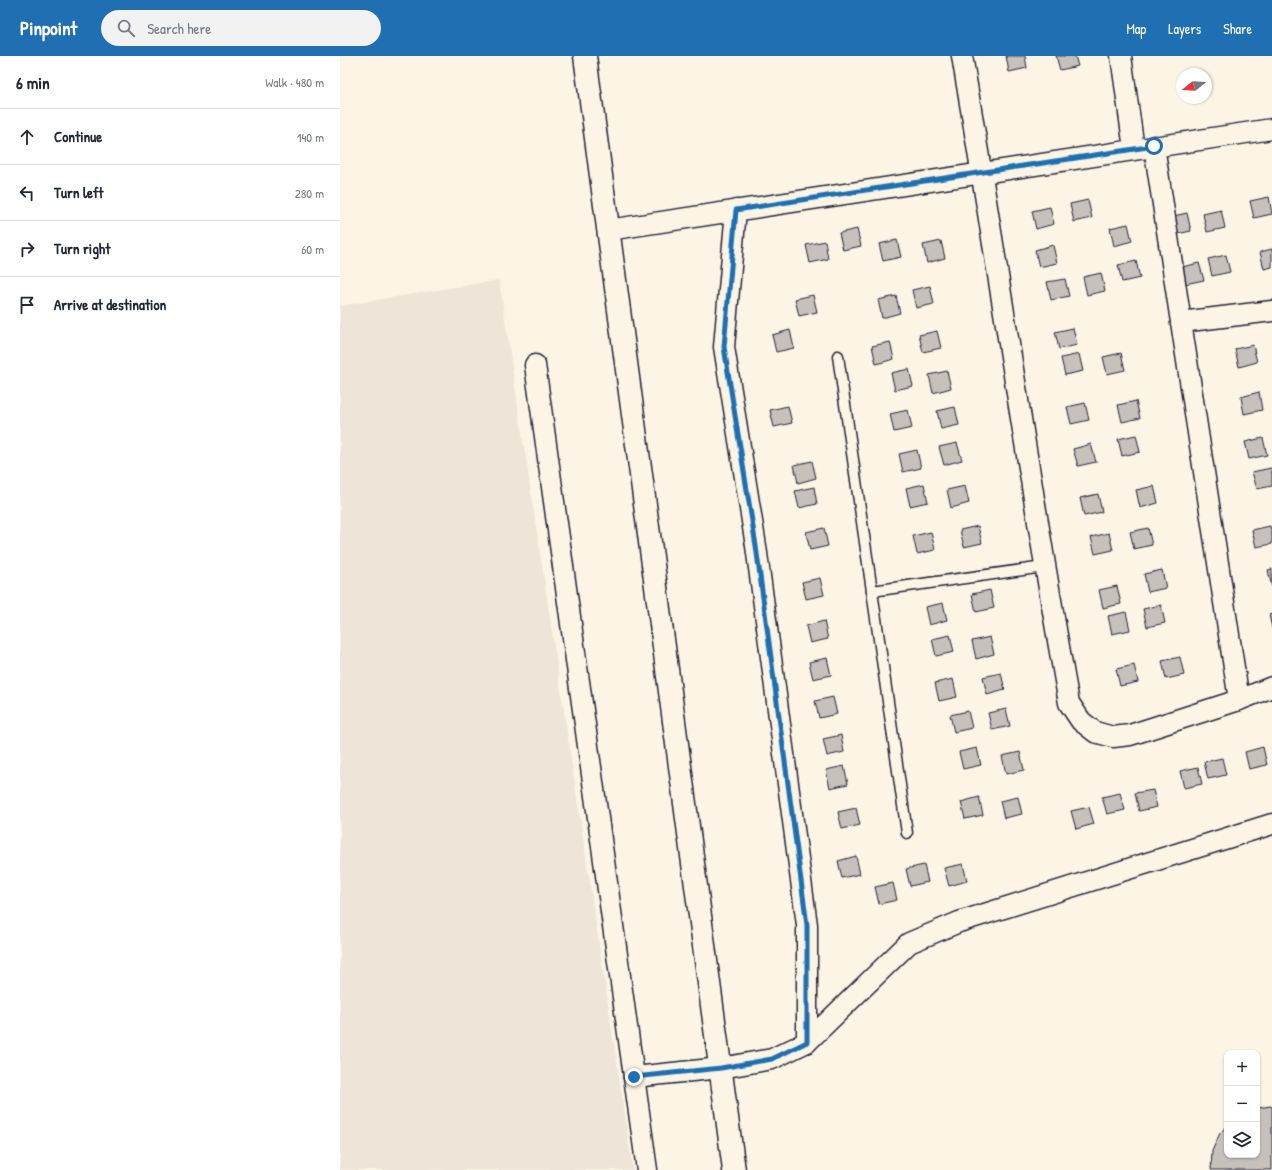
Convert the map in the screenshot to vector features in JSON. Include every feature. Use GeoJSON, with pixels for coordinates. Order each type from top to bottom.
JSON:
{"type":"FeatureCollection","features":[{"type":"Feature","properties":{"kind":"main road"},"geometry":{"type":"LineString","coordinates":[[585,56],[734,1170]]}},
{"type":"Feature","properties":{"kind":"street"},"geometry":{"type":"LineString","coordinates":[[962,56],[982,172],[1044,567],[1069,703],[1081,721],[1095,732],[1113,737],[1130,735],[1272,688]]}},
{"type":"Feature","properties":{"kind":"street"},"geometry":{"type":"LineString","coordinates":[[1121,56],[1134,149]]}},
{"type":"Feature","properties":{"kind":"street"},"geometry":{"type":"LineString","coordinates":[[608,230],[1272,129]]}},
{"type":"Feature","properties":{"kind":"street"},"geometry":{"type":"LineString","coordinates":[[1154,146],[1239,700]]}},
{"type":"Feature","properties":{"kind":"street"},"geometry":{"type":"LineString","coordinates":[[736,210],[724,347],[756,546],[807,925],[807,1042]]}},
{"type":"Feature","properties":{"kind":"street"},"geometry":{"type":"LineString","coordinates":[[1181,322],[1272,311]]}},
{"type":"Feature","properties":{"kind":"street"},"geometry":{"type":"LineString","coordinates":[[535,365],[647,1170]]}},
{"type":"Feature","properties":{"kind":"street"},"geometry":{"type":"LineString","coordinates":[[634,1077],[721,1068],[772,1059],[807,1042],[909,943],[959,922],[1272,824]]}},
{"type":"Feature","properties":{"kind":"lane"},"geometry":{"type":"LineString","coordinates":[[838,356],[907,833]]}},
{"type":"Feature","properties":{"kind":"lane"},"geometry":{"type":"LineString","coordinates":[[872,591],[1044,567]]}},
{"type":"Feature","properties":{"kind":"shaded area"},"geometry":{"type":"Polygon","coordinates":[[[499,280],[633,1170],[340,1170],[340,306],[499,280]]]}},
{"type":"Feature","properties":{"kind":"building"},"geometry":{"type":"Polygon","coordinates":[[[1006,56],[1025,56],[1027,68],[1009,72],[1006,56]]]}},
{"type":"Feature","properties":{"kind":"building"},"geometry":{"type":"Polygon","coordinates":[[[1056,56],[1075,56],[1078,66],[1060,70],[1056,56]]]}},
{"type":"Feature","properties":{"kind":"building"},"geometry":{"type":"Polygon","coordinates":[[[1269,197],[1272,214],[1254,218],[1250,201],[1269,197]]]}},
{"type":"Feature","properties":{"kind":"building"},"geometry":{"type":"Polygon","coordinates":[[[1088,200],[1092,218],[1074,222],[1070,204],[1088,200]]]}},
{"type":"Feature","properties":{"kind":"building"},"geometry":{"type":"Polygon","coordinates":[[[1050,207],[1054,224],[1036,229],[1032,211],[1050,207]]]}},
{"type":"Feature","properties":{"kind":"building"},"geometry":{"type":"Polygon","coordinates":[[[1221,210],[1225,228],[1207,232],[1203,214],[1221,210]]]}},
{"type":"Feature","properties":{"kind":"building"},"geometry":{"type":"Polygon","coordinates":[[[1187,213],[1191,231],[1173,235],[1169,217],[1187,213]]]}},
{"type":"Feature","properties":{"kind":"building"},"geometry":{"type":"Polygon","coordinates":[[[1128,224],[1132,241],[1114,246],[1110,228],[1128,224]]]}},
{"type":"Feature","properties":{"kind":"building"},"geometry":{"type":"Polygon","coordinates":[[[857,229],[861,246],[843,250],[839,233],[857,229]]]}},
{"type":"Feature","properties":{"kind":"building"},"geometry":{"type":"Polygon","coordinates":[[[897,240],[901,257],[883,261],[879,244],[897,240]]]}},
{"type":"Feature","properties":{"kind":"building"},"geometry":{"type":"Polygon","coordinates":[[[825,241],[828,259],[810,263],[806,245],[825,241]]]}},
{"type":"Feature","properties":{"kind":"building"},"geometry":{"type":"Polygon","coordinates":[[[941,241],[945,258],[927,263],[923,245],[941,241]]]}},
{"type":"Feature","properties":{"kind":"building"},"geometry":{"type":"Polygon","coordinates":[[[1053,245],[1057,263],[1039,267],[1035,250],[1053,245]]]}},
{"type":"Feature","properties":{"kind":"building"},"geometry":{"type":"Polygon","coordinates":[[[1272,249],[1272,267],[1264,269],[1260,252],[1272,249]]]}},
{"type":"Feature","properties":{"kind":"building"},"geometry":{"type":"Polygon","coordinates":[[[1226,255],[1230,272],[1212,276],[1208,259],[1226,255]]]}},
{"type":"Feature","properties":{"kind":"building"},"geometry":{"type":"Polygon","coordinates":[[[1136,261],[1140,278],[1122,282],[1118,265],[1136,261]]]}},
{"type":"Feature","properties":{"kind":"building"},"geometry":{"type":"Polygon","coordinates":[[[1199,263],[1204,280],[1185,284],[1182,267],[1199,263]]]}},
{"type":"Feature","properties":{"kind":"building"},"geometry":{"type":"Polygon","coordinates":[[[1101,273],[1105,291],[1087,295],[1083,277],[1101,273]]]}},
{"type":"Feature","properties":{"kind":"building"},"geometry":{"type":"Polygon","coordinates":[[[1065,279],[1069,296],[1051,300],[1047,282],[1065,279]]]}},
{"type":"Feature","properties":{"kind":"building"},"geometry":{"type":"Polygon","coordinates":[[[930,286],[934,304],[916,308],[912,290],[930,286]]]}},
{"type":"Feature","properties":{"kind":"building"},"geometry":{"type":"Polygon","coordinates":[[[813,295],[817,312],[799,316],[795,299],[813,295]]]}},
{"type":"Feature","properties":{"kind":"building"},"geometry":{"type":"Polygon","coordinates":[[[896,296],[900,313],[882,318],[878,300],[896,296]]]}},
{"type":"Feature","properties":{"kind":"building"},"geometry":{"type":"Polygon","coordinates":[[[1073,328],[1077,345],[1059,349],[1055,332],[1073,328]]]}},
{"type":"Feature","properties":{"kind":"building"},"geometry":{"type":"Polygon","coordinates":[[[790,330],[794,348],[776,352],[772,335],[790,330]]]}},
{"type":"Feature","properties":{"kind":"building"},"geometry":{"type":"Polygon","coordinates":[[[937,331],[941,348],[923,352],[919,335],[937,331]]]}},
{"type":"Feature","properties":{"kind":"building"},"geometry":{"type":"Polygon","coordinates":[[[890,342],[894,359],[876,364],[872,346],[890,342]]]}},
{"type":"Feature","properties":{"kind":"building"},"geometry":{"type":"Polygon","coordinates":[[[1253,345],[1257,362],[1239,367],[1235,349],[1253,345]]]}},
{"type":"Feature","properties":{"kind":"building"},"geometry":{"type":"Polygon","coordinates":[[[1121,353],[1125,370],[1107,374],[1103,357],[1121,353]]]}},
{"type":"Feature","properties":{"kind":"building"},"geometry":{"type":"Polygon","coordinates":[[[1079,354],[1083,371],[1065,375],[1061,358],[1079,354]]]}},
{"type":"Feature","properties":{"kind":"building"},"geometry":{"type":"Polygon","coordinates":[[[909,369],[913,386],[895,390],[891,373],[909,369]]]}},
{"type":"Feature","properties":{"kind":"building"},"geometry":{"type":"Polygon","coordinates":[[[947,371],[951,388],[933,393],[929,375],[947,371]]]}},
{"type":"Feature","properties":{"kind":"building"},"geometry":{"type":"Polygon","coordinates":[[[1259,392],[1262,410],[1244,414],[1241,397],[1259,392]]]}},
{"type":"Feature","properties":{"kind":"building"},"geometry":{"type":"Polygon","coordinates":[[[1136,401],[1140,418],[1122,422],[1118,405],[1136,401]]]}},
{"type":"Feature","properties":{"kind":"building"},"geometry":{"type":"Polygon","coordinates":[[[1085,403],[1089,420],[1071,424],[1067,407],[1085,403]]]}},
{"type":"Feature","properties":{"kind":"building"},"geometry":{"type":"Polygon","coordinates":[[[788,406],[792,423],[774,427],[770,410],[788,406]]]}},
{"type":"Feature","properties":{"kind":"building"},"geometry":{"type":"Polygon","coordinates":[[[955,407],[959,425],[941,429],[937,411],[955,407]]]}},
{"type":"Feature","properties":{"kind":"building"},"geometry":{"type":"Polygon","coordinates":[[[908,410],[912,428],[894,432],[890,414],[908,410]]]}},
{"type":"Feature","properties":{"kind":"building"},"geometry":{"type":"Polygon","coordinates":[[[1136,435],[1140,452],[1122,456],[1118,439],[1136,435]]]}},
{"type":"Feature","properties":{"kind":"building"},"geometry":{"type":"Polygon","coordinates":[[[1263,438],[1267,455],[1249,459],[1245,442],[1263,438]]]}},
{"type":"Feature","properties":{"kind":"building"},"geometry":{"type":"Polygon","coordinates":[[[957,443],[962,460],[944,465],[939,447],[957,443]]]}},
{"type":"Feature","properties":{"kind":"building"},"geometry":{"type":"Polygon","coordinates":[[[1091,444],[1096,462],[1078,466],[1073,449],[1091,444]]]}},
{"type":"Feature","properties":{"kind":"building"},"geometry":{"type":"Polygon","coordinates":[[[917,450],[921,468],[903,472],[899,454],[917,450]]]}},
{"type":"Feature","properties":{"kind":"building"},"geometry":{"type":"Polygon","coordinates":[[[812,461],[816,478],[798,483],[794,465],[812,461]]]}},
{"type":"Feature","properties":{"kind":"building"},"geometry":{"type":"Polygon","coordinates":[[[1271,468],[1272,486],[1257,489],[1252,472],[1271,468]]]}},
{"type":"Feature","properties":{"kind":"building"},"geometry":{"type":"Polygon","coordinates":[[[924,484],[928,502],[910,506],[906,488],[924,484]]]}},
{"type":"Feature","properties":{"kind":"building"},"geometry":{"type":"Polygon","coordinates":[[[965,486],[969,503],[951,508],[947,490],[965,486]]]}},
{"type":"Feature","properties":{"kind":"building"},"geometry":{"type":"Polygon","coordinates":[[[1154,486],[1158,503],[1140,508],[1136,490],[1154,486]]]}},
{"type":"Feature","properties":{"kind":"building"},"geometry":{"type":"Polygon","coordinates":[[[814,487],[817,504],[799,508],[795,491],[814,487]]]}},
{"type":"Feature","properties":{"kind":"building"},"geometry":{"type":"Polygon","coordinates":[[[1098,494],[1102,512],[1084,516],[1080,498],[1098,494]]]}},
{"type":"Feature","properties":{"kind":"building"},"geometry":{"type":"Polygon","coordinates":[[[978,526],[982,543],[964,547],[960,530],[978,526]]]}},
{"type":"Feature","properties":{"kind":"building"},"geometry":{"type":"Polygon","coordinates":[[[1270,526],[1272,544],[1256,547],[1252,530],[1270,526]]]}},
{"type":"Feature","properties":{"kind":"building"},"geometry":{"type":"Polygon","coordinates":[[[824,528],[828,546],[810,550],[806,532],[824,528]]]}},
{"type":"Feature","properties":{"kind":"building"},"geometry":{"type":"Polygon","coordinates":[[[1148,528],[1152,545],[1134,549],[1130,532],[1148,528]]]}},
{"type":"Feature","properties":{"kind":"building"},"geometry":{"type":"Polygon","coordinates":[[[931,532],[935,550],[917,554],[913,536],[931,532]]]}},
{"type":"Feature","properties":{"kind":"building"},"geometry":{"type":"Polygon","coordinates":[[[1109,533],[1113,550],[1095,554],[1091,537],[1109,533]]]}},
{"type":"Feature","properties":{"kind":"building"},"geometry":{"type":"Polygon","coordinates":[[[1272,569],[1272,588],[1268,570],[1272,569]]]}},
{"type":"Feature","properties":{"kind":"building"},"geometry":{"type":"Polygon","coordinates":[[[1162,570],[1166,588],[1148,592],[1144,574],[1162,570]]]}},
{"type":"Feature","properties":{"kind":"building"},"geometry":{"type":"Polygon","coordinates":[[[820,578],[824,595],[806,599],[802,582],[820,578]]]}},
{"type":"Feature","properties":{"kind":"building"},"geometry":{"type":"Polygon","coordinates":[[[1117,586],[1121,604],[1103,608],[1099,590],[1117,586]]]}},
{"type":"Feature","properties":{"kind":"building"},"geometry":{"type":"Polygon","coordinates":[[[990,590],[994,608],[976,612],[972,594],[990,590]]]}},
{"type":"Feature","properties":{"kind":"building"},"geometry":{"type":"Polygon","coordinates":[[[943,603],[947,620],[929,625],[925,607],[943,603]]]}},
{"type":"Feature","properties":{"kind":"building"},"geometry":{"type":"Polygon","coordinates":[[[1161,605],[1165,623],[1147,627],[1143,609],[1161,605]]]}},
{"type":"Feature","properties":{"kind":"building"},"geometry":{"type":"Polygon","coordinates":[[[1126,612],[1130,630],[1112,634],[1108,616],[1126,612]]]}},
{"type":"Feature","properties":{"kind":"building"},"geometry":{"type":"Polygon","coordinates":[[[1272,614],[1272,628],[1269,615],[1272,614]]]}},
{"type":"Feature","properties":{"kind":"building"},"geometry":{"type":"Polygon","coordinates":[[[824,621],[828,639],[810,643],[806,626],[824,621]]]}},
{"type":"Feature","properties":{"kind":"building"},"geometry":{"type":"Polygon","coordinates":[[[950,635],[954,652],[936,656],[932,639],[950,635]]]}},
{"type":"Feature","properties":{"kind":"building"},"geometry":{"type":"Polygon","coordinates":[[[990,637],[994,654],[976,659],[972,641],[990,637]]]}},
{"type":"Feature","properties":{"kind":"building"},"geometry":{"type":"Polygon","coordinates":[[[1180,657],[1184,675],[1166,679],[1162,661],[1180,657]]]}},
{"type":"Feature","properties":{"kind":"building"},"geometry":{"type":"Polygon","coordinates":[[[827,658],[831,675],[813,679],[809,662],[827,658]]]}},
{"type":"Feature","properties":{"kind":"building"},"geometry":{"type":"Polygon","coordinates":[[[1134,665],[1138,682],[1120,686],[1116,669],[1134,665]]]}},
{"type":"Feature","properties":{"kind":"building"},"geometry":{"type":"Polygon","coordinates":[[[1001,673],[1005,690],[987,695],[983,677],[1001,673]]]}},
{"type":"Feature","properties":{"kind":"building"},"geometry":{"type":"Polygon","coordinates":[[[953,679],[957,697],[939,701],[935,683],[953,679]]]}},
{"type":"Feature","properties":{"kind":"building"},"geometry":{"type":"Polygon","coordinates":[[[833,697],[837,714],[819,718],[815,701],[833,697]]]}},
{"type":"Feature","properties":{"kind":"building"},"geometry":{"type":"Polygon","coordinates":[[[1006,709],[1010,726],[992,730],[988,713],[1006,709]]]}},
{"type":"Feature","properties":{"kind":"building"},"geometry":{"type":"Polygon","coordinates":[[[968,711],[972,728],[954,732],[950,715],[968,711]]]}},
{"type":"Feature","properties":{"kind":"building"},"geometry":{"type":"Polygon","coordinates":[[[841,735],[844,752],[827,756],[823,739],[841,735]]]}},
{"type":"Feature","properties":{"kind":"building"},"geometry":{"type":"Polygon","coordinates":[[[1263,747],[1267,765],[1249,769],[1245,752],[1263,747]]]}},
{"type":"Feature","properties":{"kind":"building"},"geometry":{"type":"Polygon","coordinates":[[[977,748],[981,765],[963,769],[959,752],[977,748]]]}},
{"type":"Feature","properties":{"kind":"building"},"geometry":{"type":"Polygon","coordinates":[[[1020,752],[1024,770],[1006,774],[1002,756],[1020,752]]]}},
{"type":"Feature","properties":{"kind":"building"},"geometry":{"type":"Polygon","coordinates":[[[1222,758],[1226,775],[1208,779],[1204,762],[1222,758]]]}},
{"type":"Feature","properties":{"kind":"building"},"geometry":{"type":"Polygon","coordinates":[[[844,766],[848,784],[830,788],[826,770],[844,766]]]}},
{"type":"Feature","properties":{"kind":"building"},"geometry":{"type":"Polygon","coordinates":[[[1198,767],[1202,784],[1184,788],[1180,771],[1198,767]]]}},
{"type":"Feature","properties":{"kind":"building"},"geometry":{"type":"Polygon","coordinates":[[[1153,790],[1157,807],[1139,811],[1135,793],[1153,790]]]}},
{"type":"Feature","properties":{"kind":"building"},"geometry":{"type":"Polygon","coordinates":[[[1120,793],[1125,810],[1107,814],[1102,797],[1120,793]]]}},
{"type":"Feature","properties":{"kind":"building"},"geometry":{"type":"Polygon","coordinates":[[[979,797],[983,815],[965,819],[961,802],[979,797]]]}},
{"type":"Feature","properties":{"kind":"building"},"geometry":{"type":"Polygon","coordinates":[[[1018,797],[1022,814],[1004,818],[1000,801],[1018,797]]]}},
{"type":"Feature","properties":{"kind":"building"},"geometry":{"type":"Polygon","coordinates":[[[1089,807],[1094,824],[1076,829],[1071,811],[1089,807]]]}},
{"type":"Feature","properties":{"kind":"building"},"geometry":{"type":"Polygon","coordinates":[[[856,808],[860,825],[842,829],[838,812],[856,808]]]}},
{"type":"Feature","properties":{"kind":"building"},"geometry":{"type":"Polygon","coordinates":[[[856,856],[860,874],[842,878],[838,861],[856,856]]]}},
{"type":"Feature","properties":{"kind":"building"},"geometry":{"type":"Polygon","coordinates":[[[963,864],[967,881],[949,886],[944,868],[963,864]]]}},
{"type":"Feature","properties":{"kind":"building"},"geometry":{"type":"Polygon","coordinates":[[[924,865],[928,882],[910,886],[906,869],[924,865]]]}},
{"type":"Feature","properties":{"kind":"building"},"geometry":{"type":"Polygon","coordinates":[[[893,883],[897,900],[879,904],[875,887],[893,883]]]}},
{"type":"Feature","properties":{"kind":"building"},"geometry":{"type":"Polygon","coordinates":[[[1272,1107],[1272,1170],[1211,1170],[1212,1151],[1220,1133],[1224,1129],[1224,1158],[1260,1158],[1260,1108],[1272,1107]]]}},
{"type":"Feature","properties":{"kind":"route"},"geometry":{"type":"LineString","coordinates":[[634,1077],[721,1068],[772,1059],[807,1042],[807,925],[756,546],[724,347],[736,210],[1154,146]]}}]}
